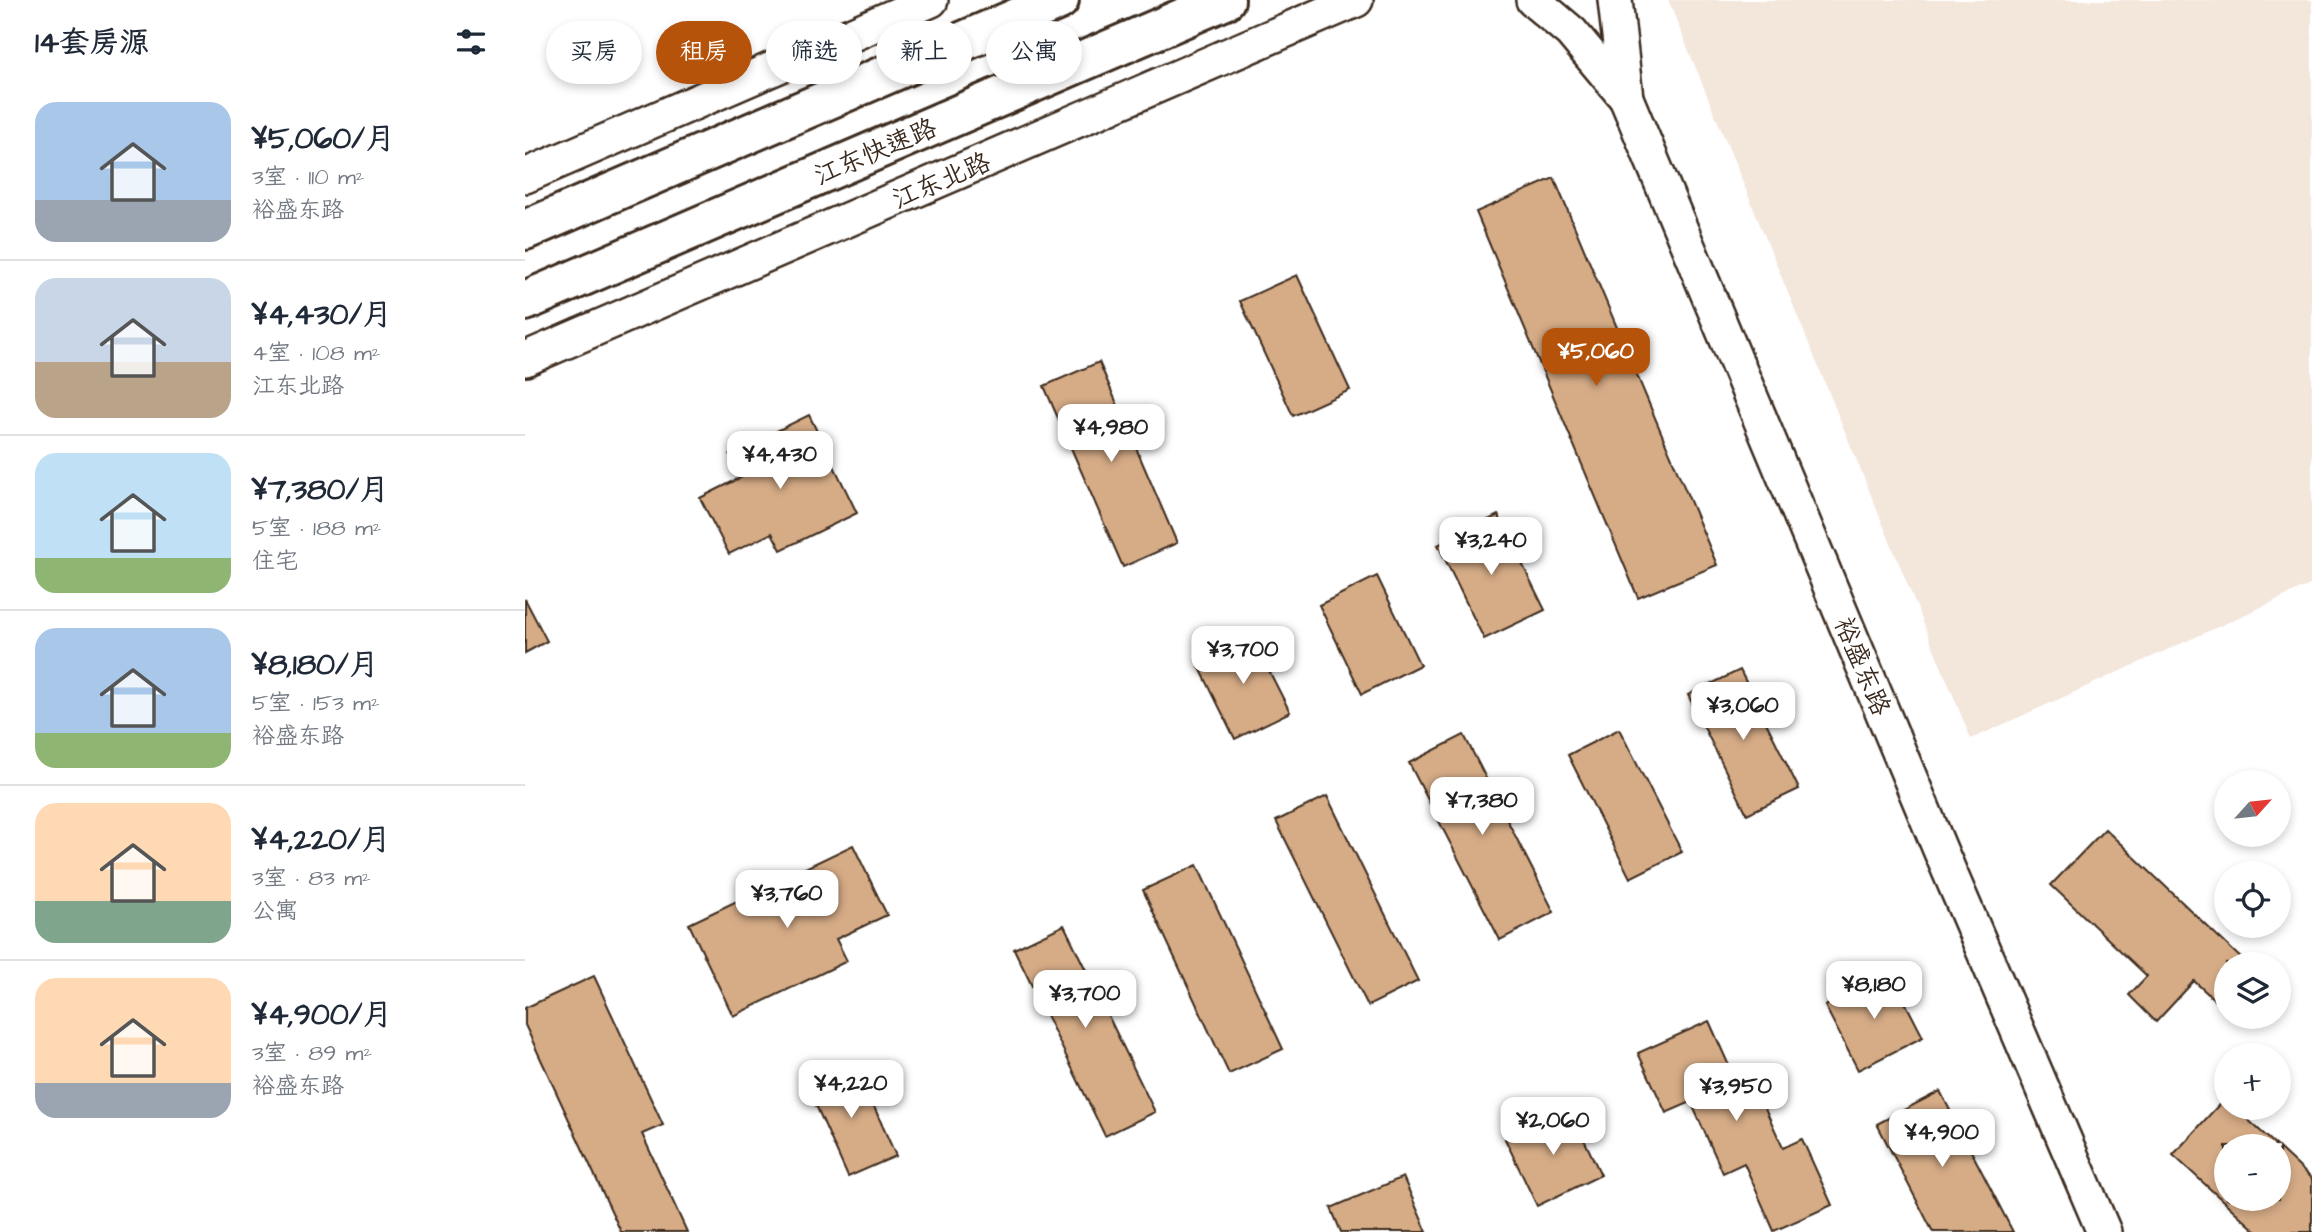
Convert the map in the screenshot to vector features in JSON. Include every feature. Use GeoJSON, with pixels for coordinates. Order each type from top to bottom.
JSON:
{"type":"FeatureCollection","features":[{"type":"Feature","properties":{"kind":"highway"},"geometry":{"type":"LineString","coordinates":[[525,230],[1059,0]]}},
{"type":"Feature","properties":{"kind":"highway","name":"江东快速路"},"geometry":{"type":"LineString","coordinates":[[525,301],[1225,0]]}},
{"type":"Feature","properties":{"kind":"highway"},"geometry":{"type":"LineString","coordinates":[[525,220],[590,202]]}},
{"type":"Feature","properties":{"kind":"highway"},"geometry":{"type":"LineString","coordinates":[[525,320],[613,263]]}},
{"type":"Feature","properties":{"kind":"street"},"geometry":{"type":"LineString","coordinates":[[525,176],[895,9],[931,0]]}},
{"type":"Feature","properties":{"kind":"street","name":"江东北路"},"geometry":{"type":"LineString","coordinates":[[525,359],[1356,0]]}},
{"type":"Feature","properties":{"kind":"street","name":"裕盛东路"},"geometry":{"type":"LineString","coordinates":[[1534,0],[1571,32],[1626,98]]}},
{"type":"Feature","properties":{"kind":"street","name":"裕盛东路"},"geometry":{"type":"LineString","coordinates":[[1615,0],[1626,98],[1941,852],[2104,1232]]}},
{"type":"Feature","properties":{"kind":"shaded area"},"geometry":{"type":"Polygon","coordinates":[[[1668,0],[2312,0],[2312,584],[1971,739],[1668,0]]]}},
{"type":"Feature","properties":{"kind":"building"},"geometry":{"type":"Polygon","coordinates":[[[1554,178],[1717,565],[1638,598],[1476,212],[1554,178]]]}},
{"type":"Feature","properties":{"kind":"building"},"geometry":{"type":"Polygon","coordinates":[[[1297,275],[1350,390],[1293,416],[1240,301],[1297,275]]]}},
{"type":"Feature","properties":{"kind":"building"},"geometry":{"type":"Polygon","coordinates":[[[1099,362],[1177,543],[1123,567],[1044,386],[1099,362]]]}},
{"type":"Feature","properties":{"kind":"building"},"geometry":{"type":"Polygon","coordinates":[[[809,415],[857,513],[781,550],[772,533],[729,554],[700,498],[742,477],[730,454],[809,415]]]}},
{"type":"Feature","properties":{"kind":"building"},"geometry":{"type":"Polygon","coordinates":[[[1498,515],[1545,610],[1484,639],[1438,545],[1498,515]]]}},
{"type":"Feature","properties":{"kind":"building"},"geometry":{"type":"Polygon","coordinates":[[[1377,576],[1420,665],[1362,694],[1319,605],[1377,576]]]}},
{"type":"Feature","properties":{"kind":"building"},"geometry":{"type":"Polygon","coordinates":[[[525,599],[547,641],[525,653],[525,599]]]}},
{"type":"Feature","properties":{"kind":"building"},"geometry":{"type":"Polygon","coordinates":[[[1250,633],[1290,712],[1235,739],[1196,660],[1250,633]]]}},
{"type":"Feature","properties":{"kind":"building"},"geometry":{"type":"Polygon","coordinates":[[[1740,670],[1799,789],[1747,814],[1688,695],[1740,670]]]}},
{"type":"Feature","properties":{"kind":"building"},"geometry":{"type":"Polygon","coordinates":[[[1619,729],[1682,852],[1630,878],[1568,755],[1619,729]]]}},
{"type":"Feature","properties":{"kind":"building"},"geometry":{"type":"Polygon","coordinates":[[[1464,735],[1554,912],[1500,940],[1409,763],[1464,735]]]}},
{"type":"Feature","properties":{"kind":"building"},"geometry":{"type":"Polygon","coordinates":[[[1327,796],[1418,981],[1368,1006],[1276,821],[1327,796]]]}},
{"type":"Feature","properties":{"kind":"building"},"geometry":{"type":"Polygon","coordinates":[[[2105,829],[2214,933],[2214,938],[2220,938],[2234,952],[2214,952],[2214,999],[2194,981],[2156,1022],[2129,995],[2147,976],[2051,885],[2105,829]]]}},
{"type":"Feature","properties":{"kind":"building"},"geometry":{"type":"Polygon","coordinates":[[[853,845],[887,915],[836,939],[847,961],[733,1016],[689,924],[853,845]]]}},
{"type":"Feature","properties":{"kind":"building"},"geometry":{"type":"Polygon","coordinates":[[[1197,865],[1283,1049],[1229,1074],[1143,890],[1197,865]]]}},
{"type":"Feature","properties":{"kind":"building"},"geometry":{"type":"Polygon","coordinates":[[[1064,925],[1155,1112],[1105,1136],[1014,949],[1064,925]]]}},
{"type":"Feature","properties":{"kind":"building"},"geometry":{"type":"Polygon","coordinates":[[[1890,973],[1923,1037],[1858,1070],[1825,1006],[1890,973]]]}},
{"type":"Feature","properties":{"kind":"building"},"geometry":{"type":"Polygon","coordinates":[[[594,976],[663,1125],[642,1134],[687,1232],[621,1232],[525,1025],[525,1008],[594,976]]]}},
{"type":"Feature","properties":{"kind":"building"},"geometry":{"type":"Polygon","coordinates":[[[1709,1021],[1738,1086],[1752,1079],[1783,1148],[1802,1139],[1832,1205],[1774,1231],[1744,1163],[1723,1173],[1691,1102],[1666,1113],[1638,1053],[1709,1021]]]}},
{"type":"Feature","properties":{"kind":"building"},"geometry":{"type":"Polygon","coordinates":[[[854,1062],[896,1156],[848,1177],[806,1083],[854,1062]]]}},
{"type":"Feature","properties":{"kind":"building"},"geometry":{"type":"Polygon","coordinates":[[[1940,1091],[2013,1232],[1933,1232],[1877,1124],[1940,1091]]]}},
{"type":"Feature","properties":{"kind":"building"},"geometry":{"type":"Polygon","coordinates":[[[1569,1108],[1601,1175],[1537,1206],[1505,1139],[1569,1108]]]}},
{"type":"Feature","properties":{"kind":"building"},"geometry":{"type":"Polygon","coordinates":[[[2214,1110],[2214,1120],[2248,1120],[2264,1134],[2214,1134],[2214,1193],[2173,1155],[2214,1110]]]}},
{"type":"Feature","properties":{"kind":"building"},"geometry":{"type":"Polygon","coordinates":[[[2291,1159],[2312,1179],[2312,1232],[2257,1232],[2234,1211],[2291,1211],[2291,1159]]]}},
{"type":"Feature","properties":{"kind":"building"},"geometry":{"type":"Polygon","coordinates":[[[1403,1177],[1427,1232],[1341,1232],[1331,1208],[1403,1177]]]}}]}
